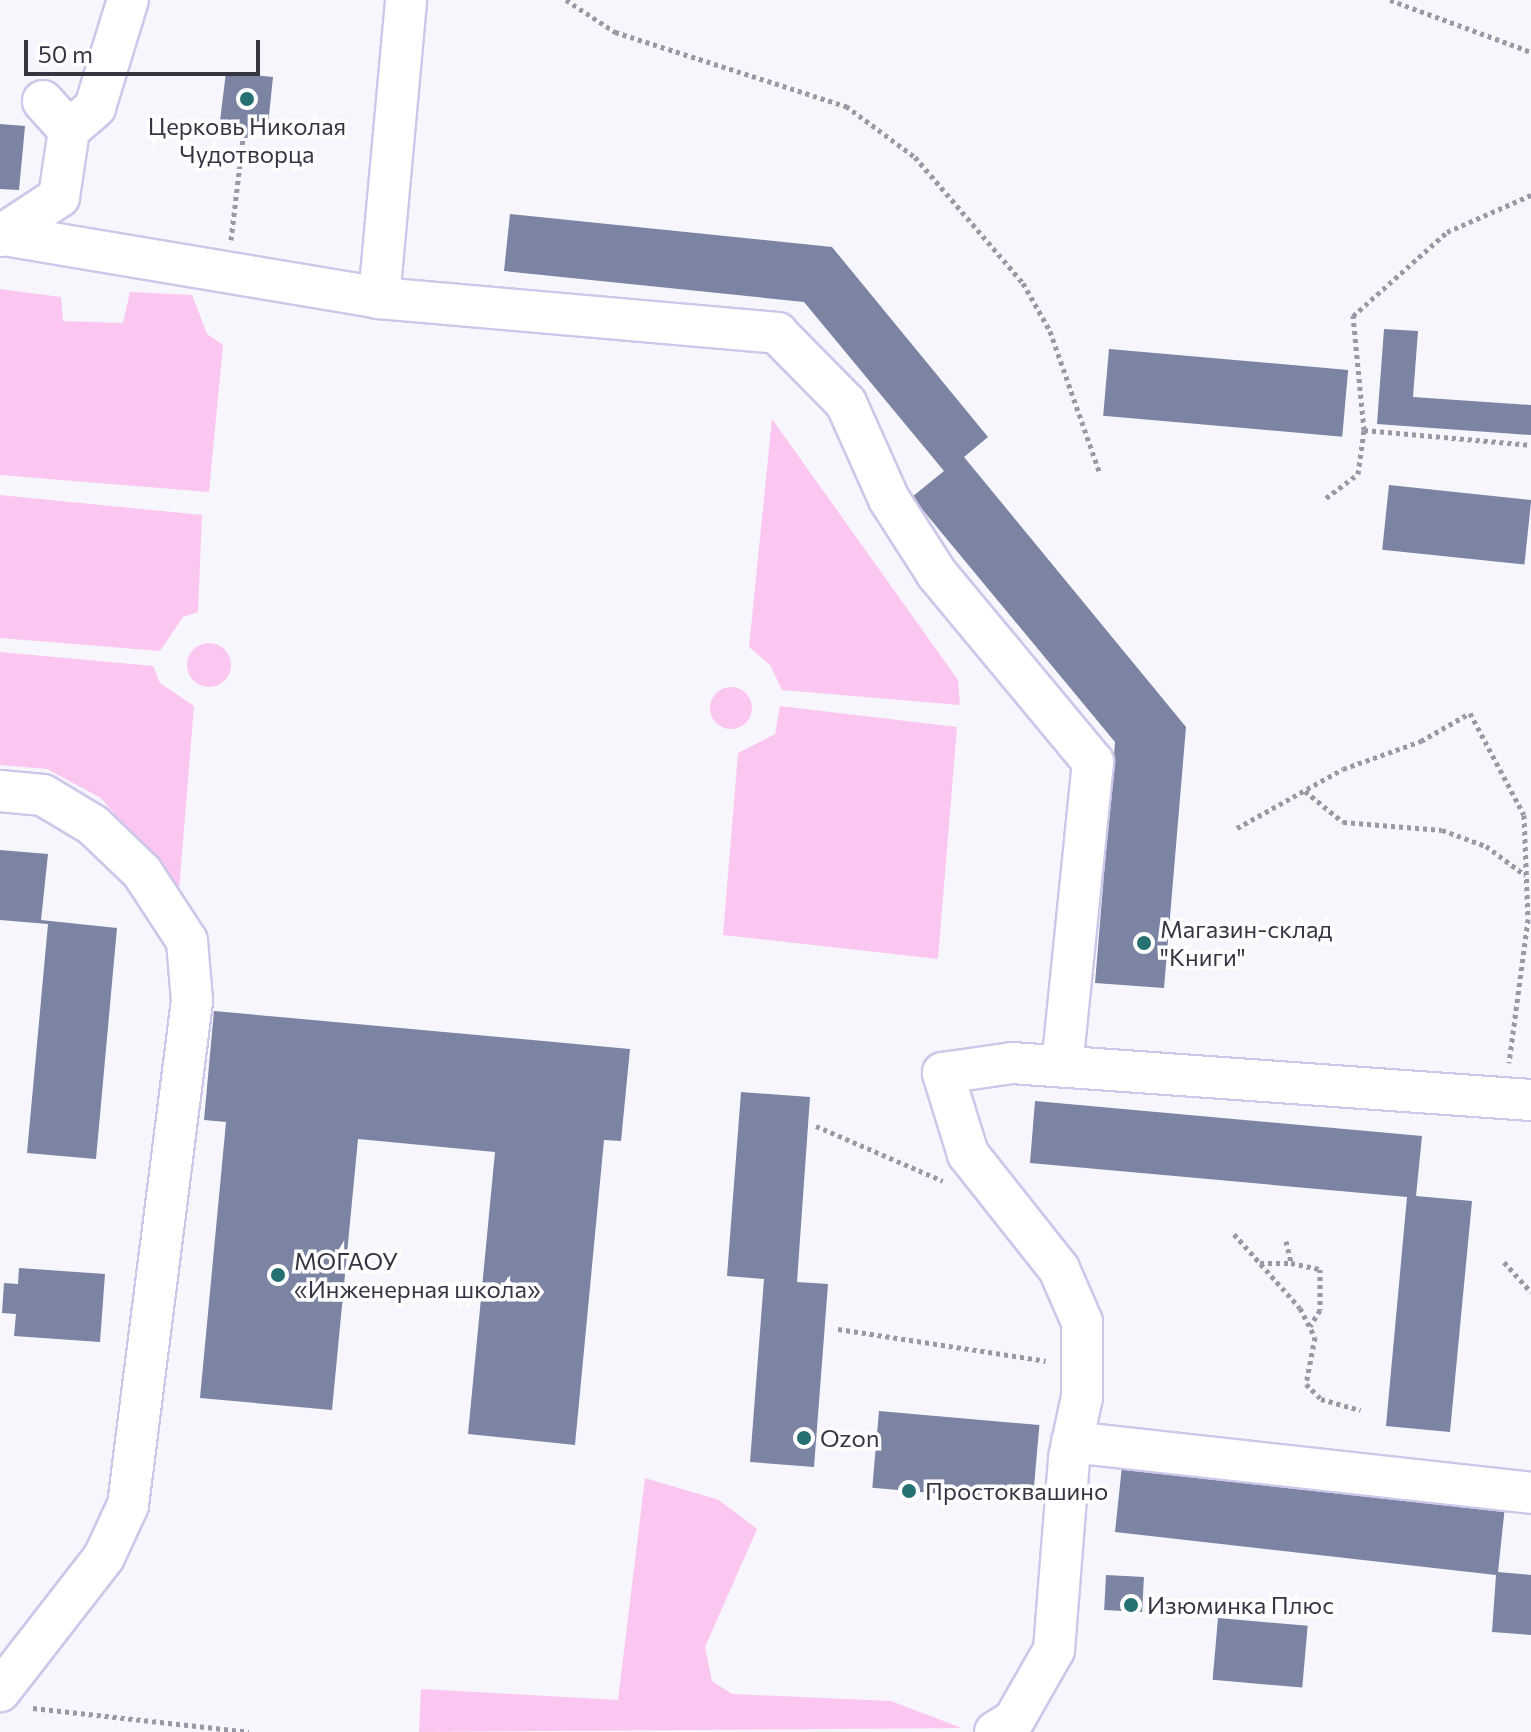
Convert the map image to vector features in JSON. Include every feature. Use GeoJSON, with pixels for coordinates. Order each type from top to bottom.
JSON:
{"type":"FeatureCollection","features":[{"type":"Feature","properties":{"kind":"lane"},"geometry":{"type":"LineString","coordinates":[[5,236],[59,197],[56,116],[95,107],[128,0]]}},
{"type":"Feature","properties":{"kind":"lane"},"geometry":{"type":"LineString","coordinates":[[379,298],[406,0]]}},
{"type":"Feature","properties":{"kind":"lane"},"geometry":{"type":"LineString","coordinates":[[5,236],[379,298],[777,333],[846,403],[889,499],[937,574],[1093,762],[1062,1066]]}},
{"type":"Feature","properties":{"kind":"lane"},"geometry":{"type":"LineString","coordinates":[[0,791],[43,795],[93,825],[142,872],[187,941],[192,1001],[128,1505],[104,1557],[14,1699]]}},
{"type":"Feature","properties":{"kind":"lane"},"geometry":{"type":"LineString","coordinates":[[995,1732],[1014,1720],[1054,1650],[1072,1442],[1082,1366],[1082,1322],[1059,1269],[968,1154],[943,1073],[1012,1063],[1515,1099]]}},
{"type":"Feature","properties":{"kind":"lane"},"geometry":{"type":"LineString","coordinates":[[1072,1442],[1531,1493]]}},
{"type":"Feature","properties":{"kind":"path"},"geometry":{"type":"LineString","coordinates":[[566,0],[615,32],[846,106],[915,157],[1023,283],[1050,331],[1100,474]]}},
{"type":"Feature","properties":{"kind":"path"},"geometry":{"type":"LineString","coordinates":[[1390,0],[1531,52]]}},
{"type":"Feature","properties":{"kind":"path"},"geometry":{"type":"LineString","coordinates":[[228,275],[243,138]]}},
{"type":"Feature","properties":{"kind":"path"},"geometry":{"type":"LineString","coordinates":[[1326,498],[1358,474],[1364,430],[1353,316],[1447,232],[1531,195]]}},
{"type":"Feature","properties":{"kind":"path"},"geometry":{"type":"LineString","coordinates":[[1364,430],[1531,445]]}},
{"type":"Feature","properties":{"kind":"path"},"geometry":{"type":"LineString","coordinates":[[1237,828],[1305,791],[1470,713],[1524,815],[1525,876],[1515,1099]]}},
{"type":"Feature","properties":{"kind":"path"},"geometry":{"type":"LineString","coordinates":[[1305,791],[1343,822],[1442,830],[1486,846],[1525,876]]}},
{"type":"Feature","properties":{"kind":"path"},"geometry":{"type":"LineString","coordinates":[[816,1126],[956,1187],[997,1191]]}},
{"type":"Feature","properties":{"kind":"path"},"geometry":{"type":"LineString","coordinates":[[1234,1234],[1310,1327]]}},
{"type":"Feature","properties":{"kind":"path"},"geometry":{"type":"LineString","coordinates":[[1286,1241],[1291,1263]]}},
{"type":"Feature","properties":{"kind":"path"},"geometry":{"type":"LineString","coordinates":[[1504,1262],[1531,1292]]}},
{"type":"Feature","properties":{"kind":"path"},"geometry":{"type":"LineString","coordinates":[[1260,1263],[1291,1263],[1320,1269],[1320,1310],[1310,1327],[1306,1384],[1321,1399],[1360,1410]]}},
{"type":"Feature","properties":{"kind":"path"},"geometry":{"type":"LineString","coordinates":[[838,1329],[1082,1366]]}},
{"type":"Feature","properties":{"kind":"path"},"geometry":{"type":"LineString","coordinates":[[14,1699],[249,1732]]}},
{"type":"Feature","properties":{"kind":"shaded area"},"geometry":{"type":"Polygon","coordinates":[[[0,289],[61,297],[63,321],[123,323],[130,292],[192,295],[207,334],[223,345],[209,492],[0,475],[0,289]]]}},
{"type":"Feature","properties":{"kind":"shaded area"},"geometry":{"type":"Polygon","coordinates":[[[772,419],[958,680],[960,705],[782,690],[770,665],[749,647],[772,419]]]}},
{"type":"Feature","properties":{"kind":"shaded area"},"geometry":{"type":"Polygon","coordinates":[[[0,495],[202,515],[198,612],[183,617],[160,651],[0,638],[0,495]]]}},
{"type":"Feature","properties":{"kind":"shaded area"},"geometry":{"type":"Polygon","coordinates":[[[209,643],[225,649],[231,665],[225,681],[209,687],[193,681],[187,665],[193,649],[209,643]]]}},
{"type":"Feature","properties":{"kind":"shaded area"},"geometry":{"type":"Polygon","coordinates":[[[0,652],[153,666],[160,683],[194,706],[179,891],[101,798],[47,769],[0,765],[0,652]]]}},
{"type":"Feature","properties":{"kind":"shaded area"},"geometry":{"type":"Polygon","coordinates":[[[731,687],[746,693],[752,708],[746,723],[731,729],[716,723],[710,708],[716,693],[731,687]]]}},
{"type":"Feature","properties":{"kind":"shaded area"},"geometry":{"type":"Polygon","coordinates":[[[780,706],[957,727],[938,959],[723,935],[738,753],[775,734],[780,706]]]}},
{"type":"Feature","properties":{"kind":"shaded area"},"geometry":{"type":"Polygon","coordinates":[[[645,1478],[719,1500],[757,1529],[705,1647],[712,1681],[732,1694],[891,1701],[962,1728],[419,1732],[421,1689],[618,1700],[645,1478]]]}},
{"type":"Feature","properties":{"kind":"building","name":"Церковь Николая Чудотворца"},"geometry":{"type":"Polygon","coordinates":[[[226,72],[273,77],[268,125],[252,124],[250,138],[235,137],[236,122],[220,121],[226,72]]]}},
{"type":"Feature","properties":{"kind":"building"},"geometry":{"type":"Polygon","coordinates":[[[0,124],[25,126],[19,190],[0,189],[0,124]]]}},
{"type":"Feature","properties":{"kind":"building"},"geometry":{"type":"Polygon","coordinates":[[[510,214],[832,247],[988,437],[964,457],[1186,727],[1164,988],[1095,983],[1115,742],[912,497],[944,471],[804,302],[504,271],[510,214]]]}},
{"type":"Feature","properties":{"kind":"building"},"geometry":{"type":"Polygon","coordinates":[[[1384,329],[1418,331],[1413,397],[1531,405],[1531,435],[1377,424],[1384,329]]]}},
{"type":"Feature","properties":{"kind":"building"},"geometry":{"type":"Polygon","coordinates":[[[1109,349],[1348,370],[1342,437],[1103,416],[1109,349]]]}},
{"type":"Feature","properties":{"kind":"building"},"geometry":{"type":"Polygon","coordinates":[[[1389,485],[1531,500],[1524,565],[1382,550],[1389,485]]]}},
{"type":"Feature","properties":{"kind":"building"},"geometry":{"type":"Polygon","coordinates":[[[0,850],[48,854],[41,920],[117,928],[96,1159],[27,1153],[48,924],[0,920],[0,850]]]}},
{"type":"Feature","properties":{"kind":"building","name":"МОГАОУ «Инженерная школа»"},"geometry":{"type":"Polygon","coordinates":[[[214,1011],[630,1049],[621,1141],[604,1140],[575,1445],[468,1434],[495,1152],[358,1139],[332,1410],[200,1398],[226,1122],[204,1120],[214,1011]]]}},
{"type":"Feature","properties":{"kind":"building"},"geometry":{"type":"Polygon","coordinates":[[[741,1092],[810,1097],[797,1282],[828,1284],[814,1467],[750,1462],[764,1279],[727,1276],[741,1092]]]}},
{"type":"Feature","properties":{"kind":"building"},"geometry":{"type":"Polygon","coordinates":[[[1035,1101],[1422,1136],[1416,1196],[1472,1201],[1450,1432],[1386,1426],[1407,1197],[1030,1163],[1035,1101]]]}},
{"type":"Feature","properties":{"kind":"building"},"geometry":{"type":"Polygon","coordinates":[[[19,1268],[105,1274],[100,1342],[14,1336],[16,1314],[2,1313],[4,1283],[18,1284],[19,1268]]]}},
{"type":"Feature","properties":{"kind":"building"},"geometry":{"type":"Polygon","coordinates":[[[879,1411],[1039,1425],[1033,1502],[872,1488],[879,1411]]]}},
{"type":"Feature","properties":{"kind":"building"},"geometry":{"type":"Polygon","coordinates":[[[1122,1466],[1505,1506],[1498,1572],[1531,1575],[1531,1635],[1492,1632],[1496,1575],[1115,1532],[1122,1466]]]}},
{"type":"Feature","properties":{"kind":"building"},"geometry":{"type":"Polygon","coordinates":[[[1106,1575],[1144,1577],[1142,1612],[1104,1610],[1106,1575]]]}},
{"type":"Feature","properties":{"kind":"building"},"geometry":{"type":"Polygon","coordinates":[[[1218,1618],[1308,1626],[1302,1688],[1213,1680],[1218,1618]]]}},
{"type":"Feature","properties":{"kind":"place","name":"Церковь Николая Чудотворца"},"geometry":{"type":"Point","coordinates":[247,99]}},
{"type":"Feature","properties":{"kind":"place","name":"Магазин-склад \"Книги\""},"geometry":{"type":"Point","coordinates":[1144,943]}},
{"type":"Feature","properties":{"kind":"place","name":"МОГАОУ «Инженерная школа»"},"geometry":{"type":"Point","coordinates":[278,1275]}},
{"type":"Feature","properties":{"kind":"place","name":"Ozon"},"geometry":{"type":"Point","coordinates":[804,1438]}},
{"type":"Feature","properties":{"kind":"place","name":"Простоквашино"},"geometry":{"type":"Point","coordinates":[909,1491]}},
{"type":"Feature","properties":{"kind":"place","name":"Изюминка Плюс"},"geometry":{"type":"Point","coordinates":[1131,1605]}}]}
